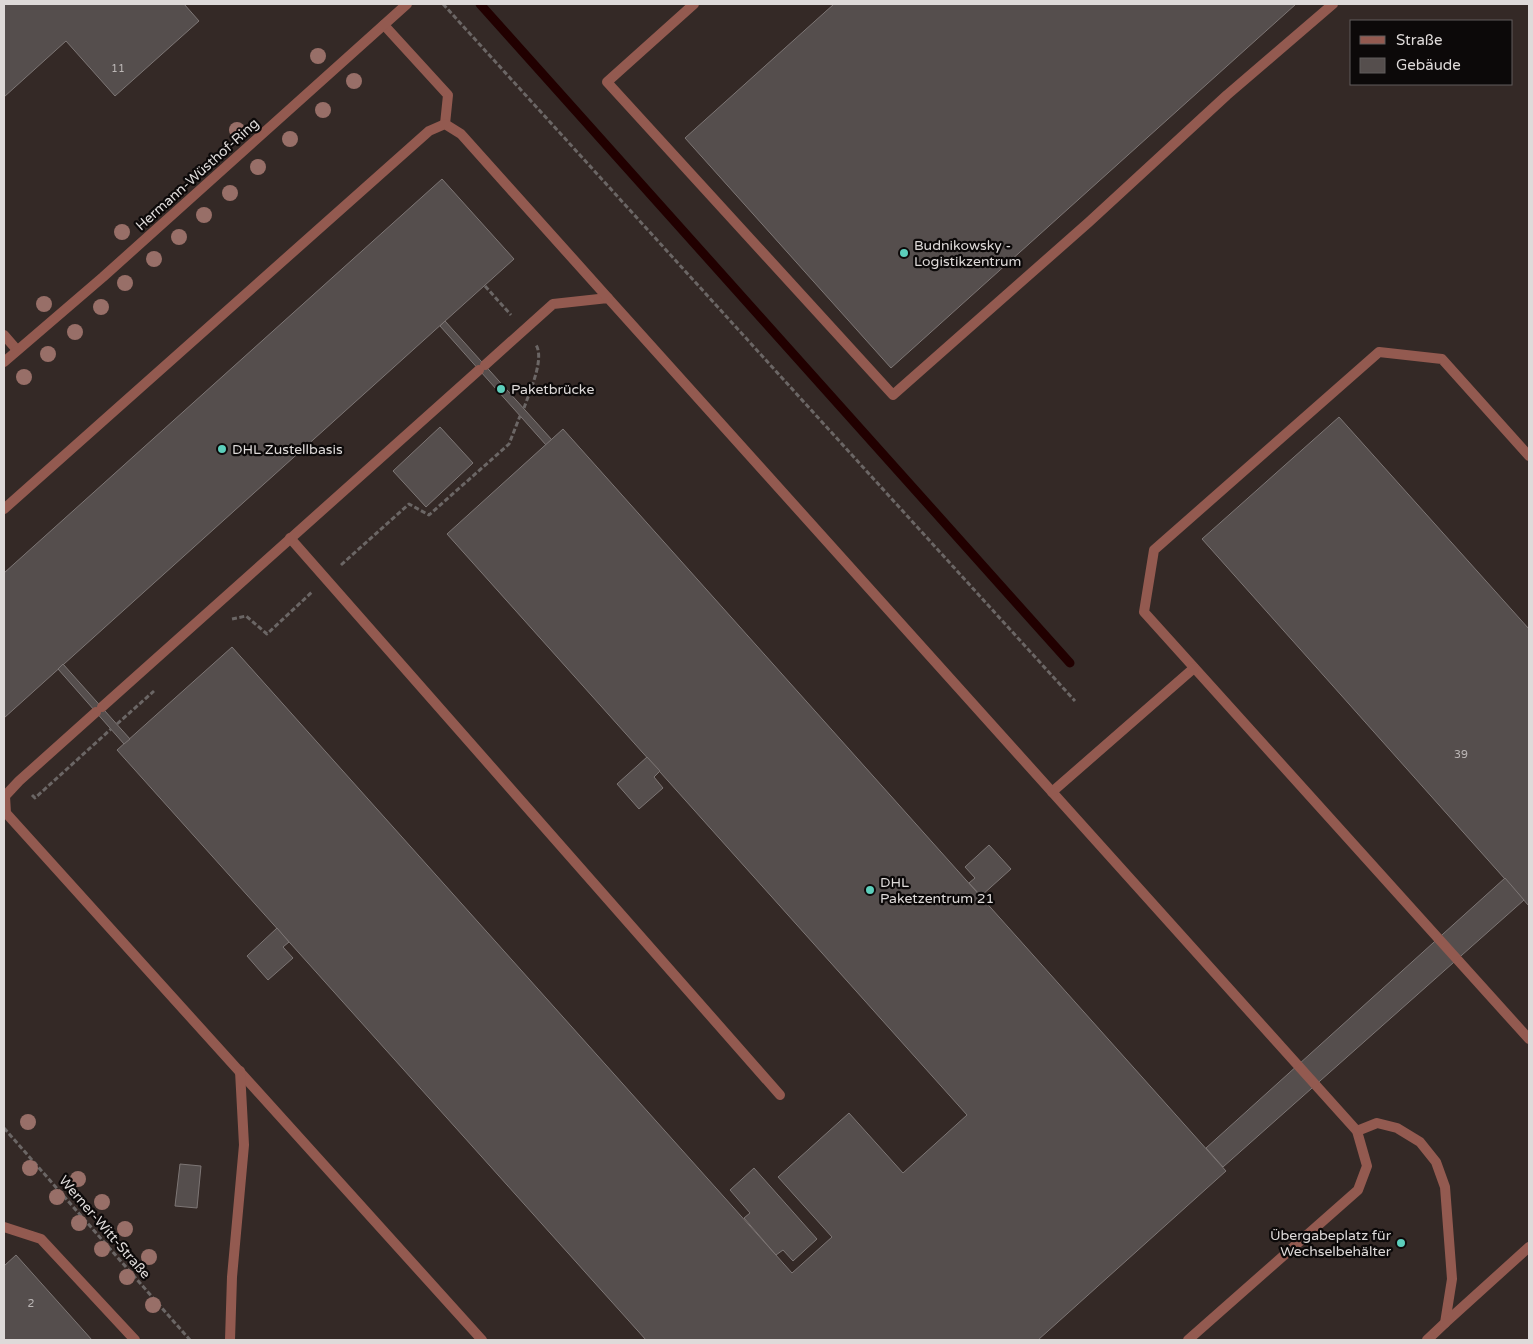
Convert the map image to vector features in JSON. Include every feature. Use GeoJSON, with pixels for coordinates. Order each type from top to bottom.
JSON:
{"type":"FeatureCollection","features":[{"type":"Feature","properties":{"kind":"street","name":"Hermann-Wüsthof-Ring"},"geometry":{"type":"LineString","coordinates":[[4,362],[103,277],[407,4]]}},
{"type":"Feature","properties":{"kind":"street"},"geometry":{"type":"LineString","coordinates":[[694,4],[607,82],[893,395],[1090,222],[1227,95],[1333,4]]}},
{"type":"Feature","properties":{"kind":"street"},"geometry":{"type":"LineString","coordinates":[[384,25],[448,96],[445,124]]}},
{"type":"Feature","properties":{"kind":"street"},"geometry":{"type":"LineString","coordinates":[[445,124],[461,134],[1356,1131],[1367,1166],[1358,1190],[1188,1340]]}},
{"type":"Feature","properties":{"kind":"street"},"geometry":{"type":"LineString","coordinates":[[4,509],[429,131],[445,124]]}},
{"type":"Feature","properties":{"kind":"street"},"geometry":{"type":"LineString","coordinates":[[482,1340],[6,813],[4,796],[18,781],[553,304],[608,298]]}},
{"type":"Feature","properties":{"kind":"street"},"geometry":{"type":"LineString","coordinates":[[4,335],[17,350]]}},
{"type":"Feature","properties":{"kind":"street"},"geometry":{"type":"LineString","coordinates":[[1529,456],[1442,359],[1379,352],[1154,550],[1144,612],[1529,1039]]}},
{"type":"Feature","properties":{"kind":"street"},"geometry":{"type":"LineString","coordinates":[[290,538],[780,1095]]}},
{"type":"Feature","properties":{"kind":"street"},"geometry":{"type":"LineString","coordinates":[[1052,792],[1194,668]]}},
{"type":"Feature","properties":{"kind":"street"},"geometry":{"type":"LineString","coordinates":[[230,1340],[232,1277],[244,1145],[240,1071]]}},
{"type":"Feature","properties":{"kind":"street"},"geometry":{"type":"LineString","coordinates":[[1356,1131],[1377,1123],[1397,1128],[1420,1142],[1436,1162],[1444,1187],[1452,1279],[1446,1323]]}},
{"type":"Feature","properties":{"kind":"street"},"geometry":{"type":"LineString","coordinates":[[4,1227],[41,1239],[135,1340]]}},
{"type":"Feature","properties":{"kind":"street"},"geometry":{"type":"LineString","coordinates":[[1427,1340],[1529,1246]]}},
{"type":"Feature","properties":{"kind":"path"},"geometry":{"type":"LineString","coordinates":[[443,4],[1075,701]]}},
{"type":"Feature","properties":{"kind":"path"},"geometry":{"type":"LineString","coordinates":[[226,625],[233,618],[246,616],[267,634],[409,504],[429,515],[509,444],[520,416]]}},
{"type":"Feature","properties":{"kind":"path"},"geometry":{"type":"LineString","coordinates":[[117,724],[161,684]]}},
{"type":"Feature","properties":{"kind":"path"},"geometry":{"type":"LineString","coordinates":[[35,798],[112,729]]}},
{"type":"Feature","properties":{"kind":"path","name":"Werner-Witt-Straße"},"geometry":{"type":"LineString","coordinates":[[4,1128],[190,1340]]}},
{"type":"Feature","properties":{"kind":"shaded area"},"geometry":{"type":"Polygon","coordinates":[[[4,4],[1529,4],[1529,1340],[4,1340],[4,4]]]}},
{"type":"Feature","properties":{"kind":"building"},"geometry":{"type":"Polygon","coordinates":[[[4,4],[184,4],[199,21],[115,96],[66,41],[4,97],[4,4]]]}},
{"type":"Feature","properties":{"kind":"building","name":"Budnikowsky - Logistikzentrum"},"geometry":{"type":"Polygon","coordinates":[[[834,4],[1296,4],[891,368],[685,138],[834,4]]]}},
{"type":"Feature","properties":{"kind":"building","name":"DHL Zustellbasis"},"geometry":{"type":"Polygon","coordinates":[[[442,179],[514,259],[4,718],[4,573],[442,179]]]}},
{"type":"Feature","properties":{"kind":"building","name":"Paketbrücke"},"geometry":{"type":"Polygon","coordinates":[[[445,321],[552,440],[546,445],[440,326],[445,321]]]}},
{"type":"Feature","properties":{"kind":"building"},"geometry":{"type":"Polygon","coordinates":[[[1339,417],[1529,629],[1529,906],[1202,539],[1339,417]]]}},
{"type":"Feature","properties":{"kind":"building"},"geometry":{"type":"Polygon","coordinates":[[[440,427],[473,463],[426,507],[393,471],[440,427]]]}},
{"type":"Feature","properties":{"kind":"building","name":"DHL Paketzentrum 21"},"geometry":{"type":"Polygon","coordinates":[[[563,429],[1226,1171],[1038,1340],[646,1340],[117,750],[232,647],[792,1273],[832,1237],[778,1177],[849,1113],[903,1173],[967,1115],[447,534],[563,429]]]}},
{"type":"Feature","properties":{"kind":"building"},"geometry":{"type":"Polygon","coordinates":[[[63,664],[130,739],[124,744],[58,669],[63,664]]]}},
{"type":"Feature","properties":{"kind":"building"},"geometry":{"type":"Polygon","coordinates":[[[647,757],[660,771],[654,777],[663,788],[639,809],[617,784],[647,757]]]}},
{"type":"Feature","properties":{"kind":"building"},"geometry":{"type":"Polygon","coordinates":[[[989,845],[1011,869],[981,896],[969,883],[975,878],[965,867],[989,845]]]}},
{"type":"Feature","properties":{"kind":"building"},"geometry":{"type":"Polygon","coordinates":[[[1505,878],[1524,900],[1223,1167],[1206,1148],[1505,878]]]}},
{"type":"Feature","properties":{"kind":"building"},"geometry":{"type":"Polygon","coordinates":[[[277,928],[289,942],[283,947],[293,958],[268,980],[247,956],[277,928]]]}},
{"type":"Feature","properties":{"kind":"building"},"geometry":{"type":"Polygon","coordinates":[[[180,1164],[201,1166],[197,1208],[175,1206],[180,1164]]]}},
{"type":"Feature","properties":{"kind":"building"},"geometry":{"type":"Polygon","coordinates":[[[754,1168],[817,1239],[793,1261],[783,1250],[776,1255],[744,1218],[750,1213],[730,1190],[754,1168]]]}},
{"type":"Feature","properties":{"kind":"building"},"geometry":{"type":"Polygon","coordinates":[[[16,1255],[92,1340],[4,1340],[4,1266],[16,1255]]]}},
{"type":"Feature","properties":{"kind":"waterway"},"geometry":{"type":"LineString","coordinates":[[480,4],[1070,663]]}},
{"type":"Feature","properties":{"kind":"place","name":"Budnikowsky - Logistikzentrum"},"geometry":{"type":"Point","coordinates":[904,253]}},
{"type":"Feature","properties":{"kind":"place","name":"Paketbrücke"},"geometry":{"type":"Point","coordinates":[501,389]}},
{"type":"Feature","properties":{"kind":"place","name":"DHL Zustellbasis"},"geometry":{"type":"Point","coordinates":[222,449]}},
{"type":"Feature","properties":{"kind":"place","name":"DHL Paketzentrum 21"},"geometry":{"type":"Point","coordinates":[870,890]}},
{"type":"Feature","properties":{"kind":"place","name":"Übergabeplatz für Wechselbehälter"},"geometry":{"type":"Point","coordinates":[1401,1243]}}]}
